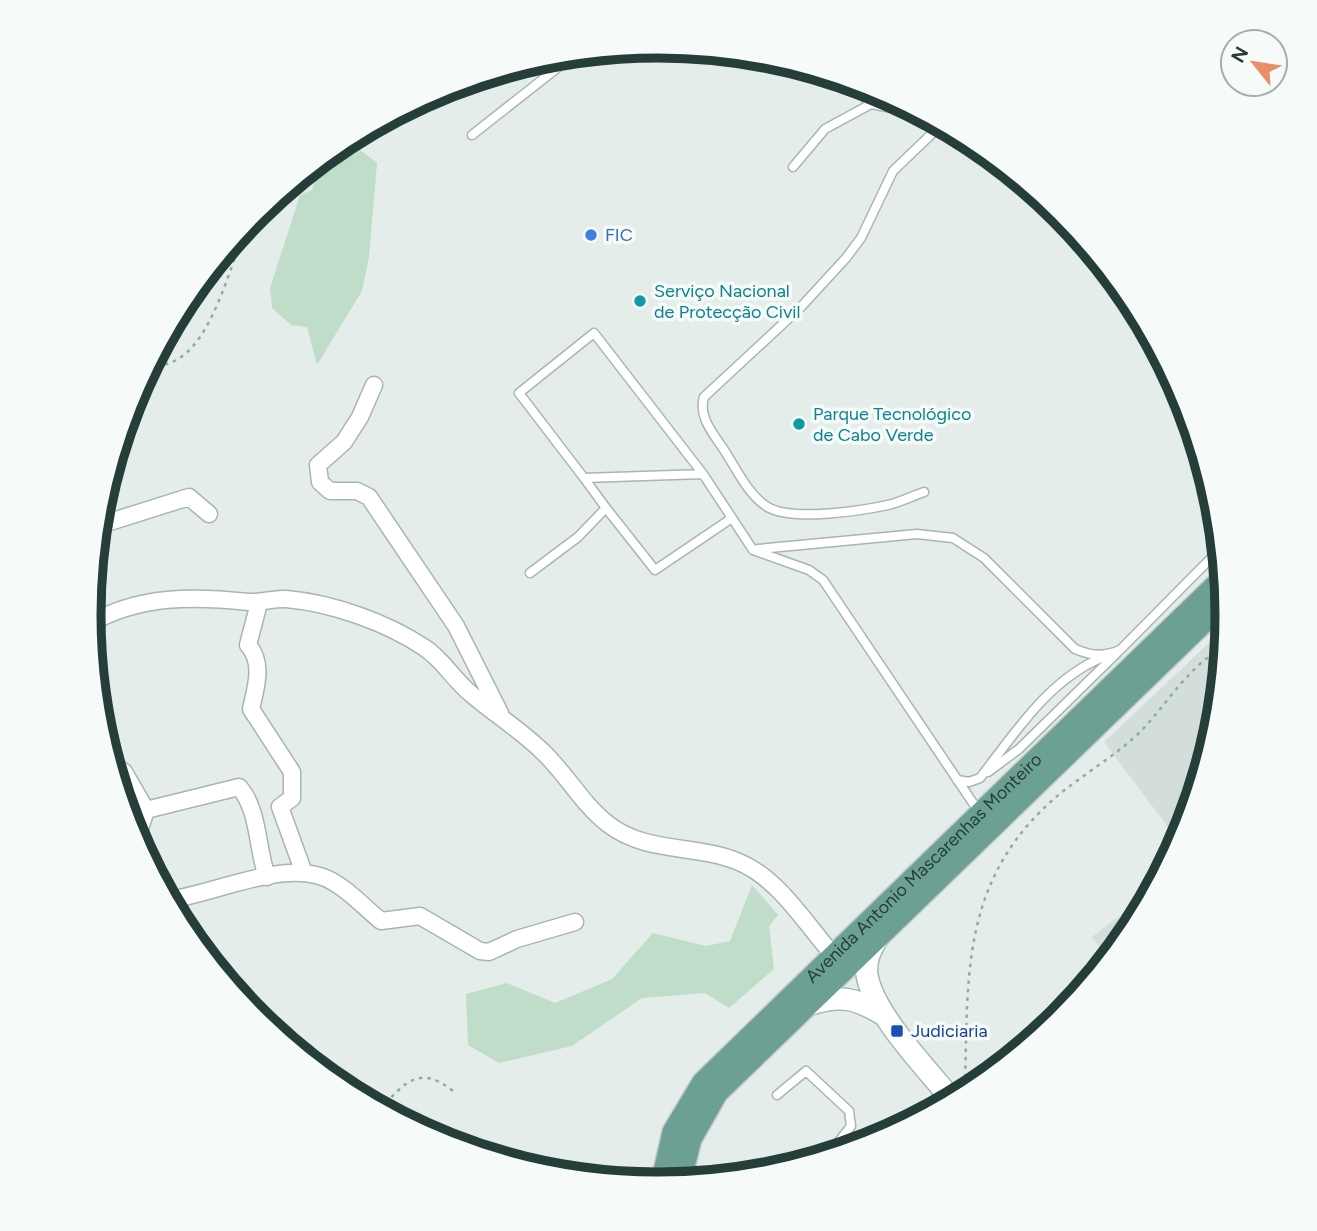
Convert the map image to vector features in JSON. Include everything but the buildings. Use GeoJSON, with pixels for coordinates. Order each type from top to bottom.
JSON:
{"type":"FeatureCollection","features":[{"type":"Feature","properties":{"kind":"main road","name":"Avenida Antonio Mascarenhas Monteiro"},"geometry":{"type":"LineString","coordinates":[[664,1173],[673,1132],[702,1082],[1215,585]]}},
{"type":"Feature","properties":{"kind":"main road","name":"Avenida Antonio Mascarenhas Monteiro"},"geometry":{"type":"LineString","coordinates":[[683,1172],[691,1139],[707,1108],[808,1005],[1216,611]]}},
{"type":"Feature","properties":{"kind":"main road"},"geometry":{"type":"LineString","coordinates":[[877,939],[867,961],[866,974],[884,1015],[946,1093]]}},
{"type":"Feature","properties":{"kind":"main road"},"geometry":{"type":"LineString","coordinates":[[808,1005],[845,997],[856,999],[884,1015]]}},
{"type":"Feature","properties":{"kind":"street"},"geometry":{"type":"LineString","coordinates":[[374,385],[360,417],[344,442],[318,465],[320,482],[330,491],[357,491],[369,497],[456,626],[503,718]]}},
{"type":"Feature","properties":{"kind":"street"},"geometry":{"type":"LineString","coordinates":[[109,522],[189,497],[209,514]]}},
{"type":"Feature","properties":{"kind":"street"},"geometry":{"type":"LineString","coordinates":[[101,619],[158,598],[208,598],[259,603],[284,599],[348,613],[401,635],[427,649],[468,692],[545,754],[607,824],[640,841],[729,858],[755,870],[769,881],[833,955]]}},
{"type":"Feature","properties":{"kind":"street"},"geometry":{"type":"LineString","coordinates":[[259,603],[248,645],[256,655],[257,679],[251,709],[292,772],[292,798],[280,807],[304,873]]}},
{"type":"Feature","properties":{"kind":"street"},"geometry":{"type":"LineString","coordinates":[[123,771],[146,810],[141,825]]}},
{"type":"Feature","properties":{"kind":"street"},"geometry":{"type":"LineString","coordinates":[[146,810],[239,787],[248,797],[259,856],[267,877]]}},
{"type":"Feature","properties":{"kind":"street"},"geometry":{"type":"LineString","coordinates":[[177,898],[267,877],[304,873],[334,882],[381,921],[420,916],[480,951],[489,952],[517,939],[575,922]]}},
{"type":"Feature","properties":{"kind":"lane"},"geometry":{"type":"LineString","coordinates":[[472,135],[559,67]]}},
{"type":"Feature","properties":{"kind":"lane"},"geometry":{"type":"LineString","coordinates":[[864,97],[871,104],[888,107]]}},
{"type":"Feature","properties":{"kind":"lane"},"geometry":{"type":"LineString","coordinates":[[793,167],[825,129],[871,104],[878,103]]}},
{"type":"Feature","properties":{"kind":"lane"},"geometry":{"type":"LineString","coordinates":[[924,492],[888,505],[806,514],[792,514],[769,508],[751,492],[705,422],[702,404],[704,397],[800,308],[846,258],[861,238],[893,170],[935,131]]}},
{"type":"Feature","properties":{"kind":"lane"},"geometry":{"type":"LineString","coordinates":[[732,519],[655,570],[519,393],[594,333],[703,474],[753,550],[809,570],[823,580],[980,814]]}},
{"type":"Feature","properties":{"kind":"lane"},"geometry":{"type":"LineString","coordinates":[[583,478],[703,474]]}},
{"type":"Feature","properties":{"kind":"lane"},"geometry":{"type":"LineString","coordinates":[[530,573],[578,537],[606,508]]}},
{"type":"Feature","properties":{"kind":"lane"},"geometry":{"type":"LineString","coordinates":[[753,550],[917,534],[953,538],[984,558],[1075,649],[1091,655],[1106,656]]}},
{"type":"Feature","properties":{"kind":"lane"},"geometry":{"type":"LineString","coordinates":[[957,780],[969,782],[980,778],[1019,749],[1213,557]]}},
{"type":"Feature","properties":{"kind":"lane"},"geometry":{"type":"LineString","coordinates":[[980,778],[1058,683],[1079,667],[1120,650]]}},
{"type":"Feature","properties":{"kind":"lane"},"geometry":{"type":"LineString","coordinates":[[777,1096],[806,1071],[849,1111],[851,1126],[837,1144]]}},
{"type":"Feature","properties":{"kind":"path"},"geometry":{"type":"LineString","coordinates":[[160,365],[184,355],[201,337],[237,251]]}},
{"type":"Feature","properties":{"kind":"path"},"geometry":{"type":"LineString","coordinates":[[966,1081],[971,943],[990,884],[1043,809],[1139,733],[1199,666],[1215,655]]}},
{"type":"Feature","properties":{"kind":"path"},"geometry":{"type":"LineString","coordinates":[[387,1102],[400,1087],[424,1076],[438,1078],[454,1092]]}},
{"type":"Feature","properties":{"kind":"shaded area"},"geometry":{"type":"Polygon","coordinates":[[[1215,637],[1206,724],[1187,795],[1172,833],[1104,742],[1215,637]]]}},
{"type":"Feature","properties":{"kind":"shaded area"},"geometry":{"type":"Polygon","coordinates":[[[1136,903],[1103,952],[1092,937],[1136,903]]]}},
{"type":"Feature","properties":{"kind":"green space"},"geometry":{"type":"Polygon","coordinates":[[[357,147],[377,163],[369,257],[362,291],[317,365],[307,327],[291,325],[272,308],[270,288],[300,195],[312,190],[316,175],[357,147]]]}},
{"type":"Feature","properties":{"kind":"green space"},"geometry":{"type":"Polygon","coordinates":[[[752,885],[778,915],[769,926],[774,969],[729,1008],[705,993],[642,998],[572,1046],[499,1063],[468,1045],[466,994],[507,983],[555,1003],[612,979],[653,933],[706,946],[730,941],[752,885]]]}},
{"type":"Feature","properties":{"kind":"place","name":"FIC"},"geometry":{"type":"Point","coordinates":[591,235]}},
{"type":"Feature","properties":{"kind":"place","name":"Serviço Nacional de Protecção Civil"},"geometry":{"type":"Point","coordinates":[640,301]}},
{"type":"Feature","properties":{"kind":"place","name":"Parque Tecnológico de Cabo Verde"},"geometry":{"type":"Point","coordinates":[799,424]}},
{"type":"Feature","properties":{"kind":"place","name":"Judiciaria"},"geometry":{"type":"Point","coordinates":[897,1031]}}]}
